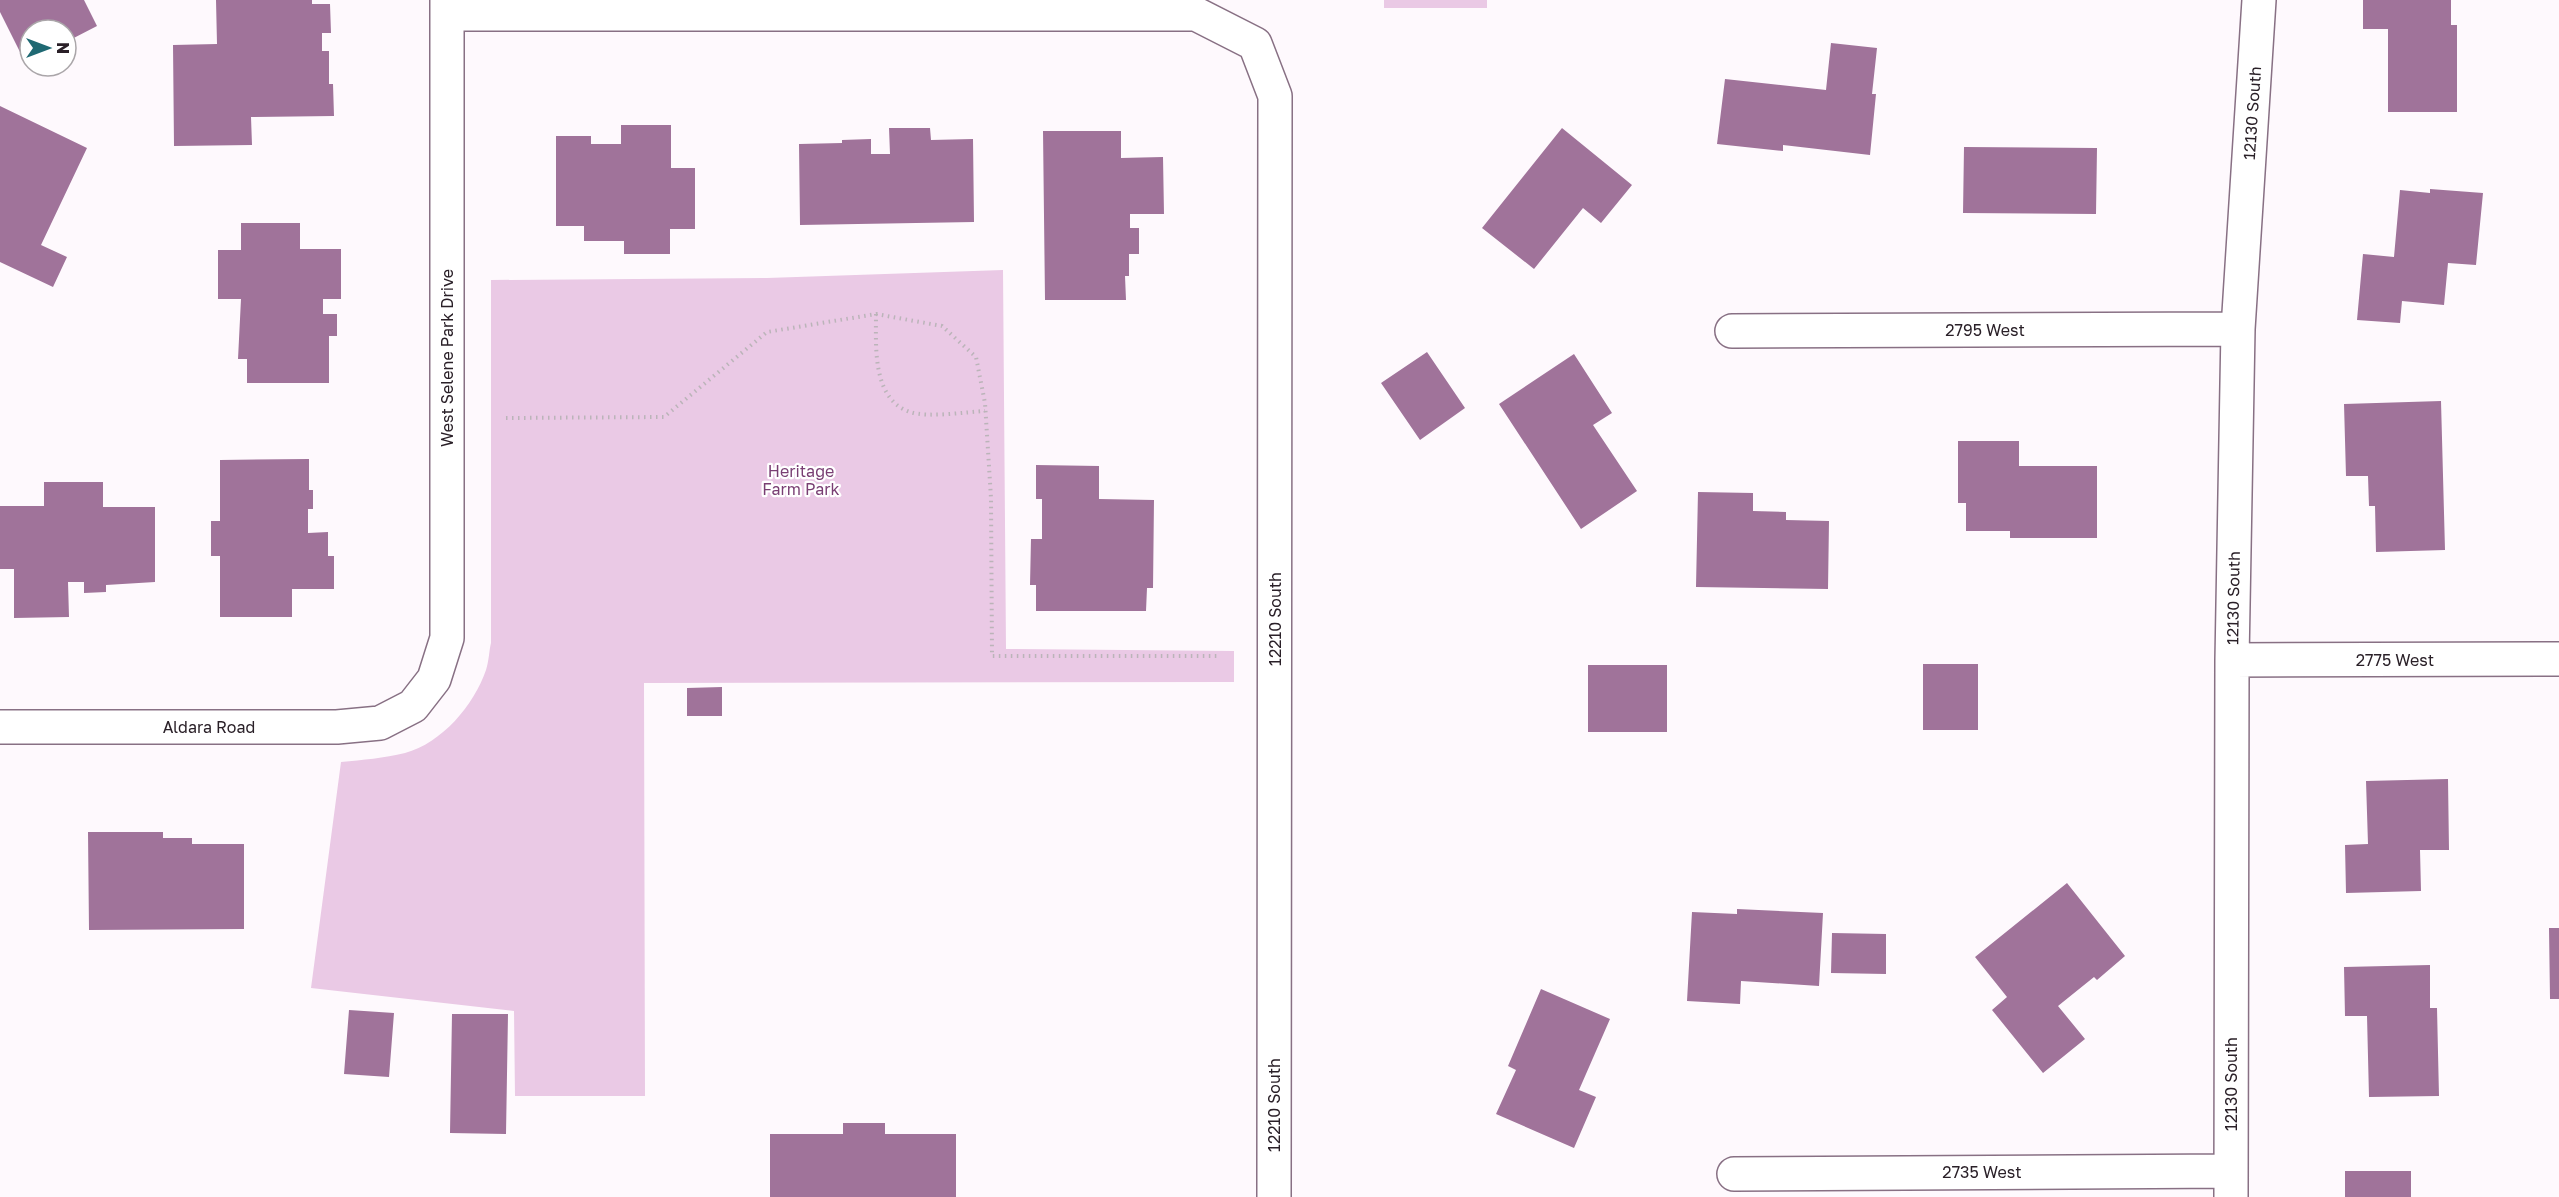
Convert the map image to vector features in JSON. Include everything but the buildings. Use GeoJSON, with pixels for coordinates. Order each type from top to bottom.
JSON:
{"type":"FeatureCollection","features":[{"type":"Feature","properties":{"kind":"street","name":"12130 South"},"geometry":{"type":"LineString","coordinates":[[2231,1184],[2232,660],[2238,329],[2259,0]]}},
{"type":"Feature","properties":{"kind":"street","name":"12210 South"},"geometry":{"type":"LineString","coordinates":[[447,7],[1196,14],[1255,44],[1275,96],[1274,1197]]}},
{"type":"Feature","properties":{"kind":"street","name":"West Selene Park Drive"},"geometry":{"type":"LineString","coordinates":[[413,706],[435,679],[447,638],[447,7]]}},
{"type":"Feature","properties":{"kind":"street","name":"2795 West"},"geometry":{"type":"LineString","coordinates":[[1732,331],[2238,329]]}},
{"type":"Feature","properties":{"kind":"street","name":"2775 West"},"geometry":{"type":"LineString","coordinates":[[2232,660],[2559,658]]}},
{"type":"Feature","properties":{"kind":"street","name":"Aldara Road"},"geometry":{"type":"LineString","coordinates":[[0,727],[337,727],[380,723],[413,706]]}},
{"type":"Feature","properties":{"kind":"street","name":"2735 West"},"geometry":{"type":"LineString","coordinates":[[1734,1174],[2231,1184]]}},
{"type":"Feature","properties":{"kind":"path"},"geometry":{"type":"LineString","coordinates":[[876,314],[876,347],[881,381],[893,403],[912,413],[944,414],[985,411]]}},
{"type":"Feature","properties":{"kind":"path"},"geometry":{"type":"LineString","coordinates":[[506,418],[664,417],[767,332],[876,314],[942,326],[976,357],[985,411],[991,498],[992,656],[1219,656]]}},
{"type":"Feature","properties":{"kind":"green space"},"geometry":{"type":"Polygon","coordinates":[[[1384,0],[1487,0],[1487,8],[1384,8],[1384,0]]]}},
{"type":"Feature","properties":{"kind":"green space","name":"Heritage Farm Park"},"geometry":{"type":"Polygon","coordinates":[[[1003,270],[1006,649],[1234,651],[1234,682],[644,683],[645,1096],[515,1096],[514,1011],[311,988],[341,762],[405,753],[432,741],[444,732],[465,709],[481,683],[487,667],[491,643],[491,280],[767,278],[1003,270]]]}}]}
